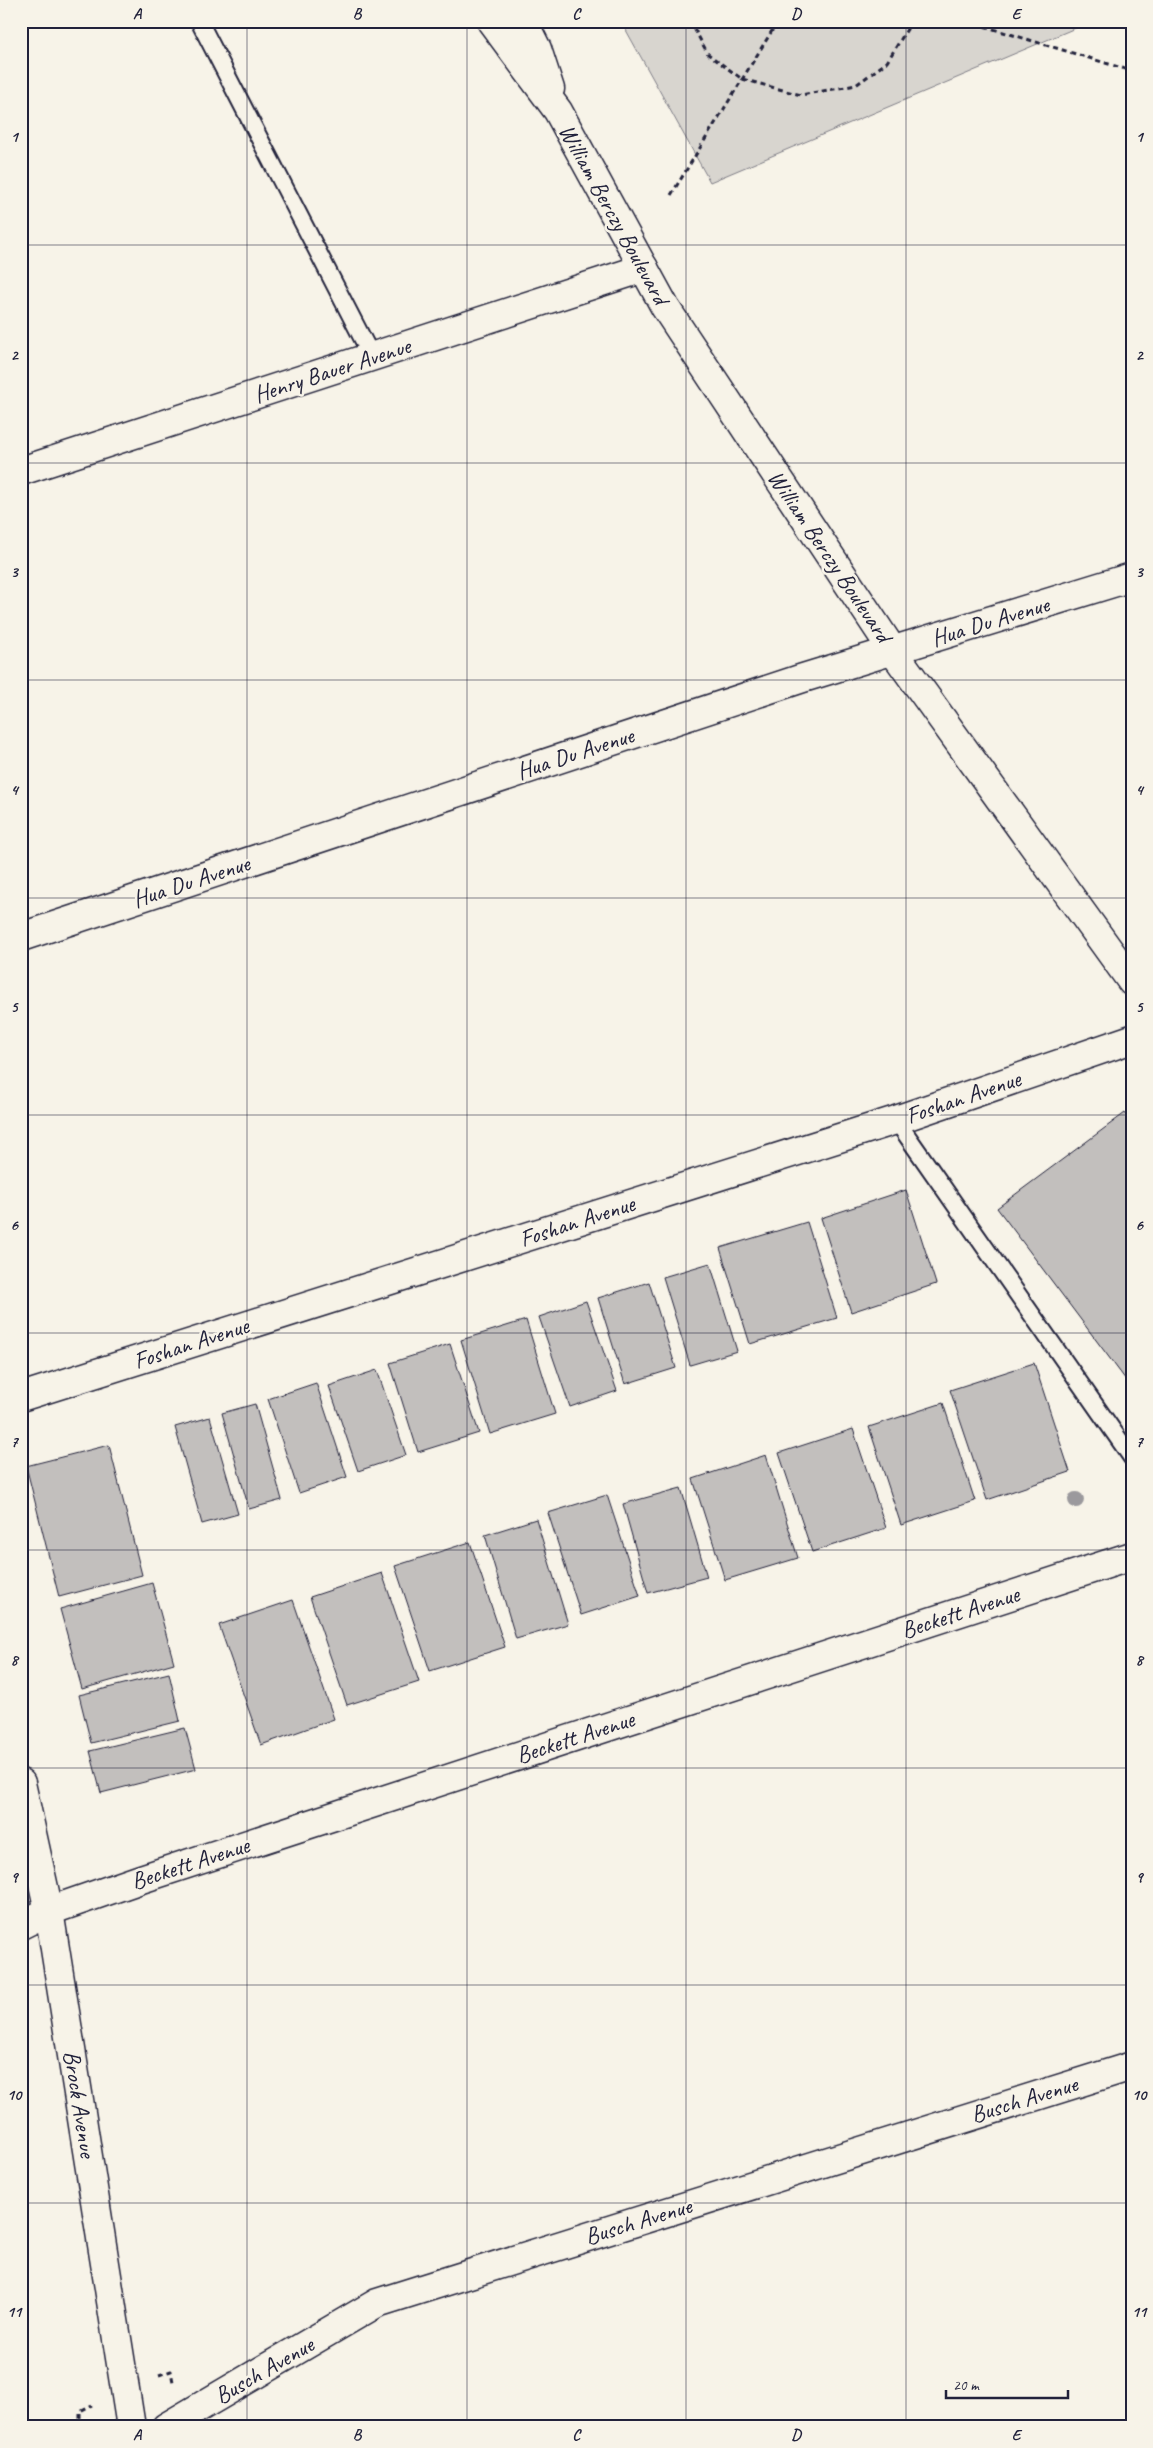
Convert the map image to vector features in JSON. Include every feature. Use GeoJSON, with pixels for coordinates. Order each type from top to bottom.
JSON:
{"type":"FeatureCollection","features":[{"type":"Feature","properties":{"kind":"street","name":"William Berczy Boulevard"},"geometry":{"type":"LineString","coordinates":[[492,21],[558,112],[665,307],[893,651],[1132,982]]}},
{"type":"Feature","properties":{"kind":"street","name":"William Berczy Boulevard"},"geometry":{"type":"LineString","coordinates":[[523,21],[537,50],[558,112]]}},
{"type":"Feature","properties":{"kind":"street","name":"Henry Bauer Avenue"},"geometry":{"type":"LineString","coordinates":[[21,471],[644,268]]}},
{"type":"Feature","properties":{"kind":"street","name":"Hua Du Avenue"},"geometry":{"type":"LineString","coordinates":[[21,936],[803,678],[1132,577]]}},
{"type":"Feature","properties":{"kind":"street","name":"Foshan Avenue"},"geometry":{"type":"LineString","coordinates":[[21,1397],[896,1120],[1132,1039]]}},
{"type":"Feature","properties":{"kind":"street","name":"Beckett Avenue"},"geometry":{"type":"LineString","coordinates":[[21,1925],[49,1911],[141,1879],[1132,1556]]}},
{"type":"Feature","properties":{"kind":"street","name":"Brock Avenue"},"geometry":{"type":"LineString","coordinates":[[21,1783],[49,1911],[131,2427]]}},
{"type":"Feature","properties":{"kind":"street","name":"Busch Avenue"},"geometry":{"type":"LineString","coordinates":[[166,2427],[378,2303],[1132,2066]]}},
{"type":"Feature","properties":{"kind":"lane"},"geometry":{"type":"LineString","coordinates":[[199,21],[372,357]]}},
{"type":"Feature","properties":{"kind":"lane"},"geometry":{"type":"LineString","coordinates":[[896,1120],[1132,1458]]}},
{"type":"Feature","properties":{"kind":"path"},"geometry":{"type":"LineString","coordinates":[[690,21],[708,54],[742,80],[801,95],[856,85],[887,62],[912,21]]}},
{"type":"Feature","properties":{"kind":"path"},"geometry":{"type":"LineString","coordinates":[[671,195],[778,21]]}},
{"type":"Feature","properties":{"kind":"path"},"geometry":{"type":"LineString","coordinates":[[800,21],[815,21]]}},
{"type":"Feature","properties":{"kind":"path"},"geometry":{"type":"LineString","coordinates":[[966,21],[1132,71]]}},
{"type":"Feature","properties":{"kind":"shaded area"},"geometry":{"type":"Polygon","coordinates":[[[621,21],[1092,21],[710,182],[621,21]]]}},
{"type":"Feature","properties":{"kind":"building"},"geometry":{"type":"Polygon","coordinates":[[[1125,1113],[1132,1122],[1132,1388],[997,1208],[1125,1113]]]}},
{"type":"Feature","properties":{"kind":"building"},"geometry":{"type":"Polygon","coordinates":[[[906,1190],[936,1284],[851,1312],[821,1218],[906,1190]]]}},
{"type":"Feature","properties":{"kind":"building"},"geometry":{"type":"Polygon","coordinates":[[[807,1222],[837,1318],[750,1344],[720,1248],[807,1222]]]}},
{"type":"Feature","properties":{"kind":"building"},"geometry":{"type":"Polygon","coordinates":[[[710,1263],[737,1351],[690,1365],[663,1277],[710,1263]]]}},
{"type":"Feature","properties":{"kind":"building"},"geometry":{"type":"Polygon","coordinates":[[[649,1282],[676,1368],[625,1384],[598,1298],[649,1282]]]}},
{"type":"Feature","properties":{"kind":"building"},"geometry":{"type":"Polygon","coordinates":[[[586,1301],[617,1391],[570,1407],[539,1317],[586,1301]]]}},
{"type":"Feature","properties":{"kind":"building"},"geometry":{"type":"Polygon","coordinates":[[[526,1320],[555,1414],[490,1434],[461,1340],[526,1320]]]}},
{"type":"Feature","properties":{"kind":"building"},"geometry":{"type":"Polygon","coordinates":[[[450,1344],[479,1433],[418,1452],[390,1363],[450,1344]]]}},
{"type":"Feature","properties":{"kind":"building"},"geometry":{"type":"Polygon","coordinates":[[[1034,1363],[1070,1472],[987,1500],[950,1390],[1034,1363]]]}},
{"type":"Feature","properties":{"kind":"building"},"geometry":{"type":"Polygon","coordinates":[[[377,1370],[406,1455],[358,1471],[329,1386],[377,1370]]]}},
{"type":"Feature","properties":{"kind":"building"},"geometry":{"type":"Polygon","coordinates":[[[316,1383],[347,1477],[299,1493],[268,1399],[316,1383]]]}},
{"type":"Feature","properties":{"kind":"building"},"geometry":{"type":"Polygon","coordinates":[[[943,1403],[975,1501],[901,1525],[869,1427],[943,1403]]]}},
{"type":"Feature","properties":{"kind":"building"},"geometry":{"type":"Polygon","coordinates":[[[255,1404],[282,1500],[249,1509],[222,1413],[255,1404]]]}},
{"type":"Feature","properties":{"kind":"building"},"geometry":{"type":"Polygon","coordinates":[[[210,1417],[238,1514],[202,1524],[175,1427],[210,1417]]]}},
{"type":"Feature","properties":{"kind":"building"},"geometry":{"type":"Polygon","coordinates":[[[853,1429],[886,1528],[812,1552],[779,1453],[853,1429]]]}},
{"type":"Feature","properties":{"kind":"building"},"geometry":{"type":"Polygon","coordinates":[[[109,1445],[142,1575],[59,1597],[26,1466],[109,1445]]]}},
{"type":"Feature","properties":{"kind":"building"},"geometry":{"type":"Polygon","coordinates":[[[766,1455],[798,1558],[725,1580],[693,1479],[766,1455]]]}},
{"type":"Feature","properties":{"kind":"building"},"geometry":{"type":"Polygon","coordinates":[[[681,1488],[707,1577],[648,1593],[623,1504],[681,1488]]]}},
{"type":"Feature","properties":{"kind":"building"},"geometry":{"type":"Polygon","coordinates":[[[607,1495],[640,1596],[581,1615],[548,1513],[607,1495]]]}},
{"type":"Feature","properties":{"kind":"building"},"geometry":{"type":"Polygon","coordinates":[[[536,1519],[568,1624],[516,1639],[485,1535],[536,1519]]]}},
{"type":"Feature","properties":{"kind":"building"},"geometry":{"type":"Polygon","coordinates":[[[470,1542],[505,1647],[430,1671],[395,1566],[470,1542]]]}},
{"type":"Feature","properties":{"kind":"building"},"geometry":{"type":"Polygon","coordinates":[[[382,1573],[419,1682],[347,1705],[310,1597],[382,1573]]]}},
{"type":"Feature","properties":{"kind":"building"},"geometry":{"type":"Polygon","coordinates":[[[152,1583],[174,1663],[82,1689],[60,1609],[152,1583]]]}},
{"type":"Feature","properties":{"kind":"building"},"geometry":{"type":"Polygon","coordinates":[[[293,1600],[334,1719],[261,1745],[219,1625],[293,1600]]]}},
{"type":"Feature","properties":{"kind":"building"},"geometry":{"type":"Polygon","coordinates":[[[169,1673],[180,1721],[91,1743],[79,1695],[169,1673]]]}},
{"type":"Feature","properties":{"kind":"building"},"geometry":{"type":"Polygon","coordinates":[[[185,1728],[196,1769],[101,1793],[90,1751],[185,1728]]]}}]}
